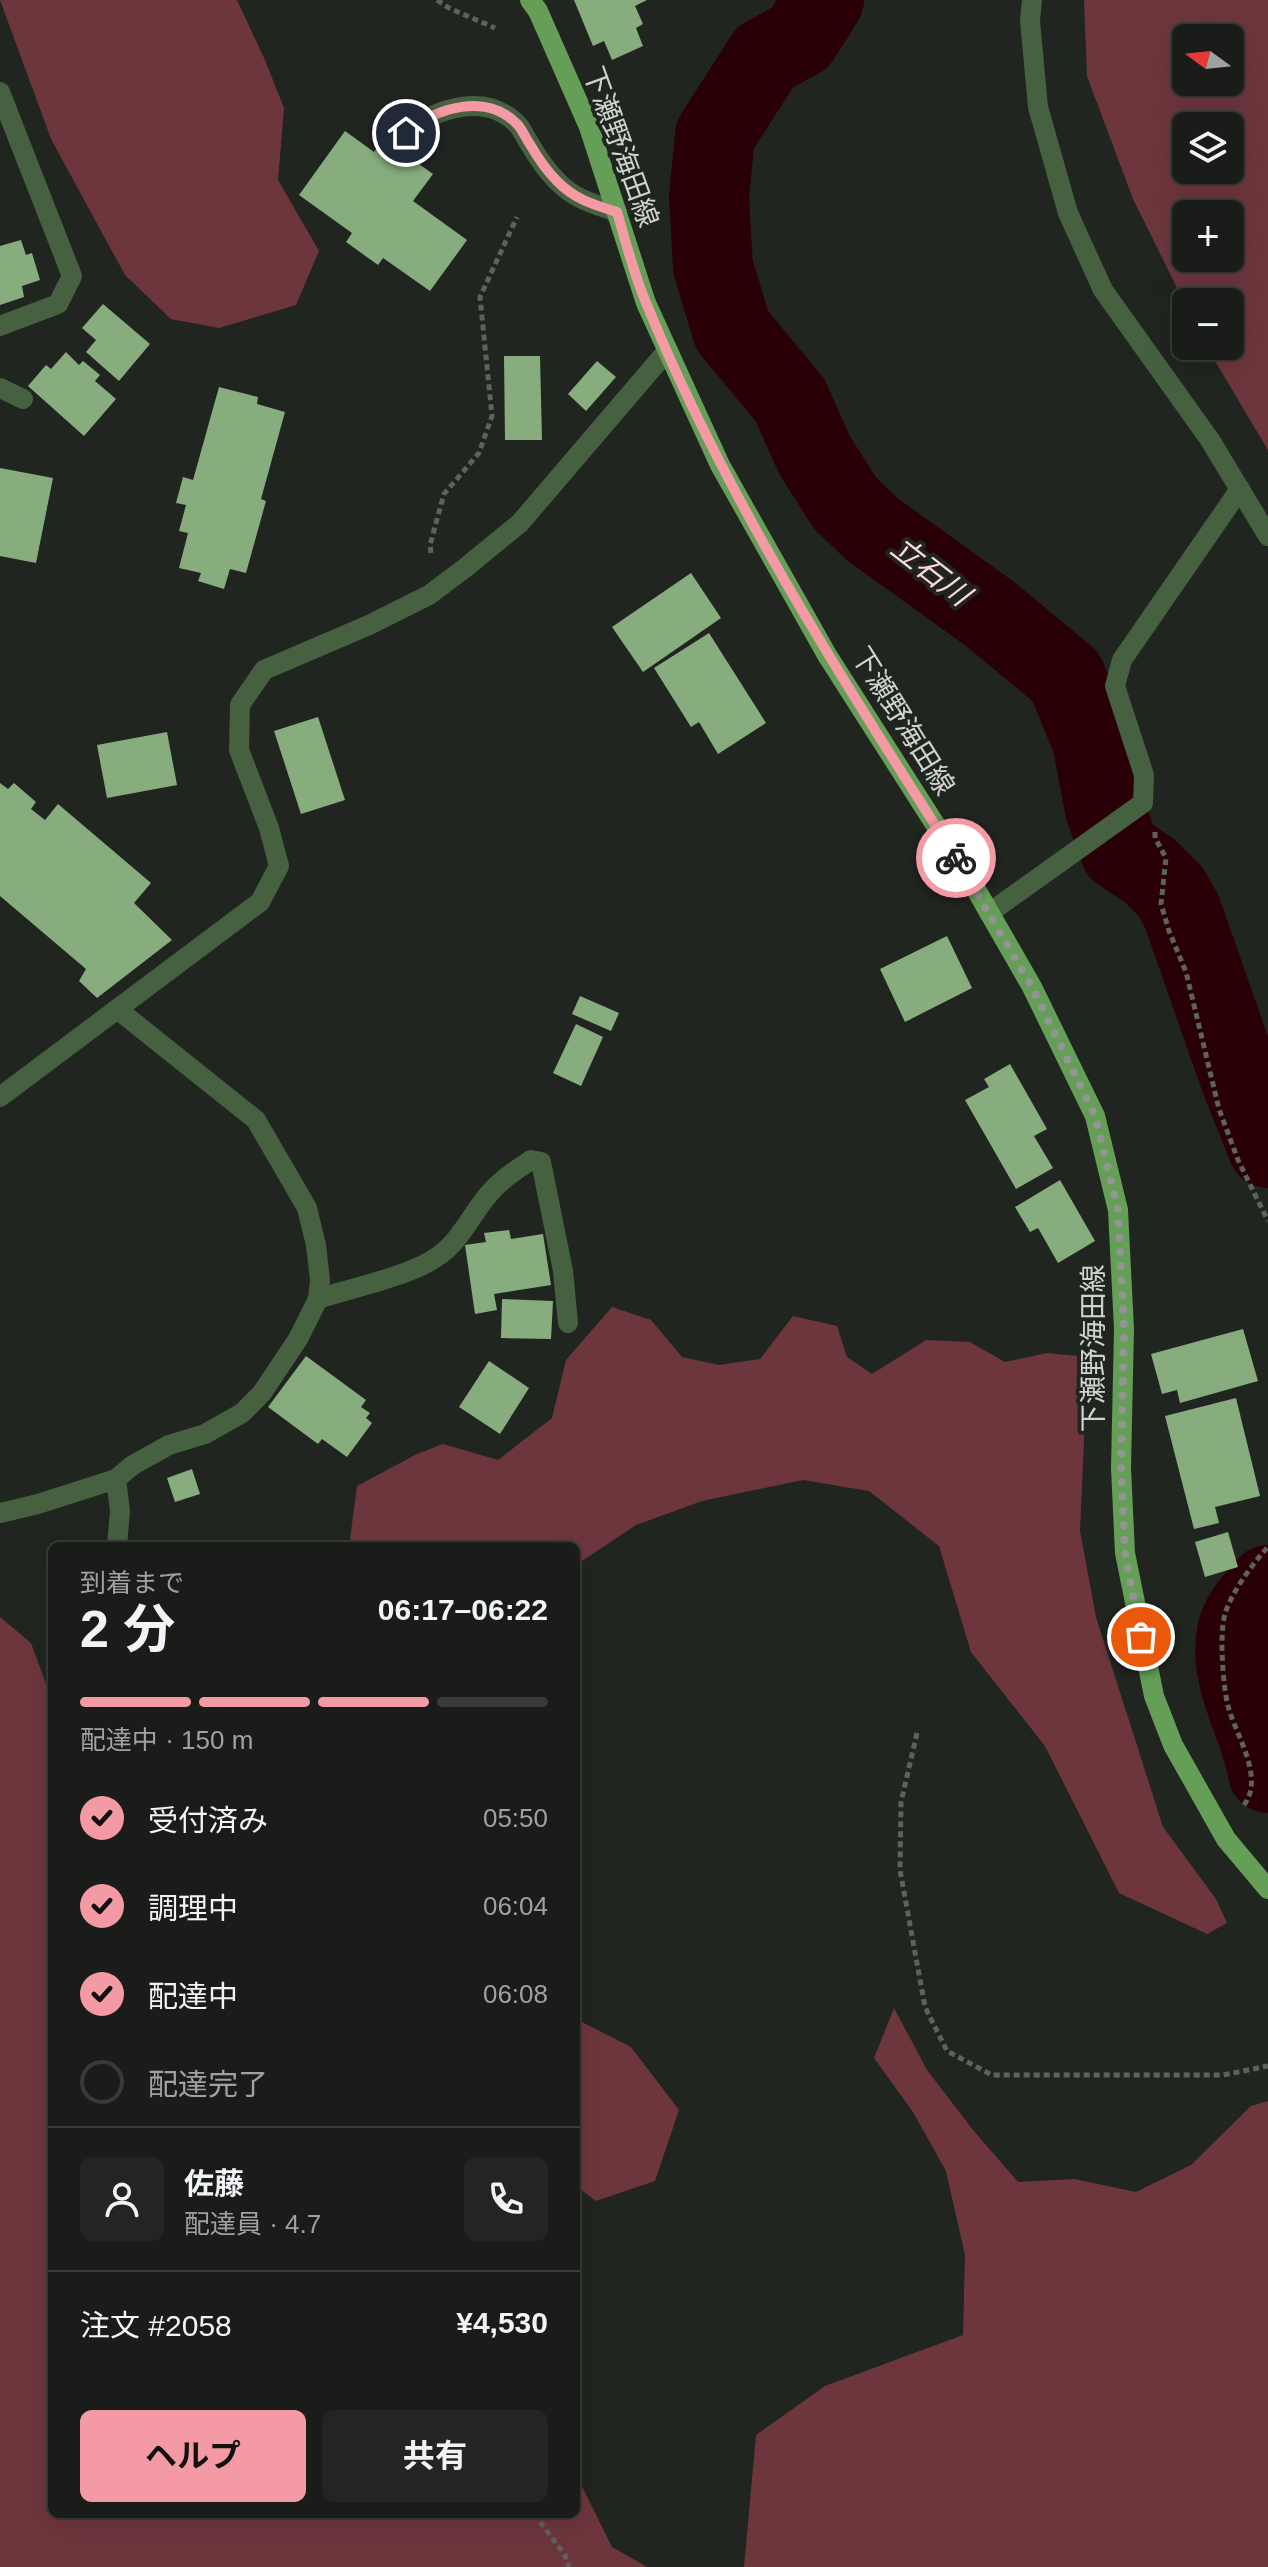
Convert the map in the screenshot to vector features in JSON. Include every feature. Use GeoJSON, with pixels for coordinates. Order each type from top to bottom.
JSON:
{"type":"FeatureCollection","features":[{"type":"Feature","properties":{"kind":"main road","name":"下瀬野海田線"},"geometry":{"type":"LineString","coordinates":[[530,0],[538,11],[589,127],[646,303],[720,465],[827,655],[970,879],[1032,987],[1095,1116],[1118,1210],[1124,1329],[1121,1468],[1125,1553],[1154,1696],[1173,1745],[1226,1839],[1268,1889]]}},
{"type":"Feature","properties":{"kind":"street"},"geometry":{"type":"LineString","coordinates":[[1032,0],[1030,21],[1038,107],[1068,213],[1103,290],[1210,440],[1268,536]]}},
{"type":"Feature","properties":{"kind":"street"},"geometry":{"type":"LineString","coordinates":[[0,92],[72,276],[58,304],[0,326]]}},
{"type":"Feature","properties":{"kind":"street"},"geometry":{"type":"LineString","coordinates":[[406,133],[424,118],[454,109],[477,105],[500,110],[520,127],[556,181],[579,199],[617,212]]}},
{"type":"Feature","properties":{"kind":"street"},"geometry":{"type":"LineString","coordinates":[[0,1097],[260,902],[279,866],[269,828],[239,750],[240,705],[264,670],[369,625],[436,590],[520,523],[667,351]]}},
{"type":"Feature","properties":{"kind":"street"},"geometry":{"type":"LineString","coordinates":[[0,388],[23,399]]}},
{"type":"Feature","properties":{"kind":"street"},"geometry":{"type":"LineString","coordinates":[[989,913],[1143,803],[1144,775],[1115,686],[1122,660],[1240,489]]}},
{"type":"Feature","properties":{"kind":"street"},"geometry":{"type":"LineString","coordinates":[[0,1513],[116,1479],[133,1465],[169,1445],[205,1434],[242,1413],[262,1393],[291,1350],[318,1299],[320,1280],[316,1245],[307,1208],[256,1120],[117,1009]]}},
{"type":"Feature","properties":{"kind":"street"},"geometry":{"type":"LineString","coordinates":[[318,1299],[417,1268],[442,1254],[487,1196],[507,1175],[531,1160],[541,1162],[563,1271],[568,1323]]}},
{"type":"Feature","properties":{"kind":"street"},"geometry":{"type":"LineString","coordinates":[[116,1479],[120,1511],[117,1542]]}},
{"type":"Feature","properties":{"kind":"path"},"geometry":{"type":"LineString","coordinates":[[437,0],[495,28]]}},
{"type":"Feature","properties":{"kind":"path"},"geometry":{"type":"LineString","coordinates":[[436,590],[430,545],[444,494],[479,453],[492,416],[480,297],[517,217]]}},
{"type":"Feature","properties":{"kind":"path"},"geometry":{"type":"LineString","coordinates":[[1143,803],[1155,815],[1155,838],[1166,858],[1161,904],[1186,972],[1219,1109],[1238,1160],[1268,1221]]}},
{"type":"Feature","properties":{"kind":"path"},"geometry":{"type":"LineString","coordinates":[[1243,1806],[1250,1796],[1252,1779],[1228,1705],[1222,1660],[1225,1615],[1242,1581],[1268,1547]]}},
{"type":"Feature","properties":{"kind":"path"},"geometry":{"type":"LineString","coordinates":[[917,1733],[901,1802],[900,1870],[925,2007],[947,2051],[992,2075],[1223,2075],[1268,2066]]}},
{"type":"Feature","properties":{"kind":"path"},"geometry":{"type":"LineString","coordinates":[[537,2518],[565,2555],[569,2567]]}},
{"type":"Feature","properties":{"kind":"shaded area"},"geometry":{"type":"Polygon","coordinates":[[[0,0],[237,0],[284,108],[278,180],[319,251],[296,305],[219,328],[171,319],[125,275],[51,139],[0,0]]]}},
{"type":"Feature","properties":{"kind":"shaded area"},"geometry":{"type":"Polygon","coordinates":[[[1084,0],[1268,0],[1268,450],[1214,360],[1244,360],[1244,288],[1177,288],[1133,199],[1087,76],[1084,0]]]}},
{"type":"Feature","properties":{"kind":"shaded area"},"geometry":{"type":"Polygon","coordinates":[[[612,1307],[651,1320],[682,1357],[719,1365],[760,1359],[793,1316],[837,1326],[847,1357],[872,1374],[926,1340],[970,1342],[1005,1362],[1047,1353],[1078,1356],[1085,1419],[1080,1531],[1096,1617],[1163,1827],[1216,1899],[1227,1923],[1207,1934],[1119,1893],[1045,1746],[971,1652],[939,1546],[869,1491],[803,1480],[702,1501],[636,1525],[580,1562],[580,1542],[351,1542],[357,1486],[417,1454],[443,1444],[498,1460],[552,1418],[566,1360],[612,1307]]]}},
{"type":"Feature","properties":{"kind":"shaded area"},"geometry":{"type":"Polygon","coordinates":[[[0,1617],[31,1643],[48,1689],[48,2518],[580,2518],[580,2482],[612,2547],[647,2567],[0,2567],[0,1617]]]}},
{"type":"Feature","properties":{"kind":"shaded area"},"geometry":{"type":"Polygon","coordinates":[[[894,2008],[927,2070],[1018,2182],[1074,2179],[1136,2192],[1191,2165],[1251,2106],[1268,2101],[1268,2567],[744,2567],[756,2435],[825,2386],[963,2335],[965,2255],[946,2171],[913,2112],[874,2058],[894,2008]]]}},
{"type":"Feature","properties":{"kind":"shaded area"},"geometry":{"type":"Polygon","coordinates":[[[580,2021],[631,2047],[679,2110],[655,2181],[596,2201],[580,2189],[580,2021]]]}},
{"type":"Feature","properties":{"kind":"building"},"geometry":{"type":"Polygon","coordinates":[[[574,0],[647,0],[635,6],[643,24],[636,28],[643,46],[612,60],[604,41],[593,46],[574,0]]]}},
{"type":"Feature","properties":{"kind":"building"},"geometry":{"type":"Polygon","coordinates":[[[345,131],[374,152],[384,139],[433,174],[413,201],[467,240],[430,291],[383,258],[378,265],[346,242],[352,233],[299,195],[345,131]]]}},
{"type":"Feature","properties":{"kind":"building"},"geometry":{"type":"Polygon","coordinates":[[[21,240],[26,255],[32,253],[40,280],[22,286],[24,297],[0,305],[0,246],[21,240]]]}},
{"type":"Feature","properties":{"kind":"building"},"geometry":{"type":"Polygon","coordinates":[[[103,304],[150,344],[119,381],[86,352],[96,340],[82,328],[103,304]]]}},
{"type":"Feature","properties":{"kind":"building"},"geometry":{"type":"Polygon","coordinates":[[[66,352],[79,365],[83,361],[100,375],[95,381],[116,399],[84,436],[28,386],[46,365],[51,369],[66,352]]]}},
{"type":"Feature","properties":{"kind":"building"},"geometry":{"type":"Polygon","coordinates":[[[504,356],[540,356],[542,440],[505,440],[504,356]]]}},
{"type":"Feature","properties":{"kind":"building"},"geometry":{"type":"Polygon","coordinates":[[[597,361],[616,377],[586,411],[568,394],[597,361]]]}},
{"type":"Feature","properties":{"kind":"building"},"geometry":{"type":"Polygon","coordinates":[[[219,387],[258,397],[257,404],[285,412],[261,499],[266,501],[246,573],[230,569],[224,589],[198,581],[201,573],[179,568],[188,533],[179,531],[186,505],[176,503],[183,477],[193,480],[219,387]]]}},
{"type":"Feature","properties":{"kind":"building"},"geometry":{"type":"Polygon","coordinates":[[[0,468],[53,478],[36,563],[0,556],[0,468]]]}},
{"type":"Feature","properties":{"kind":"building"},"geometry":{"type":"Polygon","coordinates":[[[691,573],[721,618],[643,672],[612,627],[691,573]]]}},
{"type":"Feature","properties":{"kind":"building"},"geometry":{"type":"Polygon","coordinates":[[[709,633],[766,723],[718,754],[699,722],[691,727],[654,668],[709,633]]]}},
{"type":"Feature","properties":{"kind":"building"},"geometry":{"type":"Polygon","coordinates":[[[318,717],[345,800],[301,814],[274,731],[318,717]]]}},
{"type":"Feature","properties":{"kind":"building"},"geometry":{"type":"Polygon","coordinates":[[[167,732],[177,785],[107,798],[97,745],[167,732]]]}},
{"type":"Feature","properties":{"kind":"building"},"geometry":{"type":"Polygon","coordinates":[[[0,783],[8,789],[14,783],[36,802],[31,809],[45,820],[58,804],[151,883],[134,903],[172,940],[97,998],[79,981],[86,969],[0,896],[0,783]]]}},
{"type":"Feature","properties":{"kind":"building"},"geometry":{"type":"Polygon","coordinates":[[[947,936],[972,988],[905,1022],[880,969],[947,936]]]}},
{"type":"Feature","properties":{"kind":"building"},"geometry":{"type":"Polygon","coordinates":[[[580,996],[619,1013],[611,1031],[572,1014],[580,996]]]}},
{"type":"Feature","properties":{"kind":"building"},"geometry":{"type":"Polygon","coordinates":[[[576,1024],[603,1037],[581,1086],[553,1073],[576,1024]]]}},
{"type":"Feature","properties":{"kind":"building"},"geometry":{"type":"Polygon","coordinates":[[[1010,1064],[1047,1129],[1034,1136],[1053,1168],[1016,1189],[965,1100],[989,1087],[984,1079],[1010,1064]]]}},
{"type":"Feature","properties":{"kind":"building"},"geometry":{"type":"Polygon","coordinates":[[[1060,1180],[1095,1241],[1058,1263],[1038,1228],[1030,1232],[1015,1207],[1060,1180]]]}},
{"type":"Feature","properties":{"kind":"building"},"geometry":{"type":"Polygon","coordinates":[[[509,1230],[511,1239],[543,1234],[551,1285],[494,1294],[497,1310],[475,1314],[465,1245],[486,1242],[484,1233],[509,1230]]]}},
{"type":"Feature","properties":{"kind":"building"},"geometry":{"type":"Polygon","coordinates":[[[502,1299],[553,1301],[551,1339],[501,1338],[502,1299]]]}},
{"type":"Feature","properties":{"kind":"building"},"geometry":{"type":"Polygon","coordinates":[[[1243,1329],[1258,1381],[1180,1403],[1177,1390],[1162,1394],[1151,1354],[1243,1329]]]}},
{"type":"Feature","properties":{"kind":"building"},"geometry":{"type":"Polygon","coordinates":[[[306,1356],[366,1400],[361,1407],[370,1413],[366,1418],[372,1423],[347,1457],[322,1439],[318,1444],[268,1407],[306,1356]]]}},
{"type":"Feature","properties":{"kind":"building"},"geometry":{"type":"Polygon","coordinates":[[[489,1361],[529,1388],[500,1434],[459,1407],[489,1361]]]}},
{"type":"Feature","properties":{"kind":"building"},"geometry":{"type":"Polygon","coordinates":[[[1236,1398],[1260,1496],[1215,1507],[1219,1523],[1194,1529],[1165,1416],[1236,1398]]]}},
{"type":"Feature","properties":{"kind":"building"},"geometry":{"type":"Polygon","coordinates":[[[192,1469],[200,1494],[175,1502],[167,1478],[192,1469]]]}},
{"type":"Feature","properties":{"kind":"building"},"geometry":{"type":"Polygon","coordinates":[[[1228,1532],[1238,1567],[1205,1577],[1195,1542],[1228,1532]]]}},
{"type":"Feature","properties":{"kind":"waterway","name":"立石川"},"geometry":{"type":"LineString","coordinates":[[824,0],[800,38],[765,57],[715,135],[709,197],[713,267],[732,330],[790,400],[815,456],[845,503],[872,529],[990,614],[1066,677],[1092,741],[1105,809],[1120,851],[1150,871],[1171,892],[1182,912],[1268,1148]]}},
{"type":"Feature","properties":{"kind":"waterway","name":"立石川"},"geometry":{"type":"LineString","coordinates":[[1268,1585],[1242,1619],[1235,1650],[1241,1686],[1268,1773]]}},
{"type":"Feature","properties":{"kind":"way so far"},"geometry":{"type":"LineString","coordinates":[[956,858],[1032,987],[1095,1116],[1118,1210],[1124,1329],[1121,1468],[1125,1553],[1141,1637]]}},
{"type":"Feature","properties":{"kind":"route"},"geometry":{"type":"LineString","coordinates":[[406,133],[424,118],[454,109],[477,105],[500,110],[520,127],[556,181],[579,199],[617,212],[646,303],[720,465],[827,655],[956,858]]}}]}
